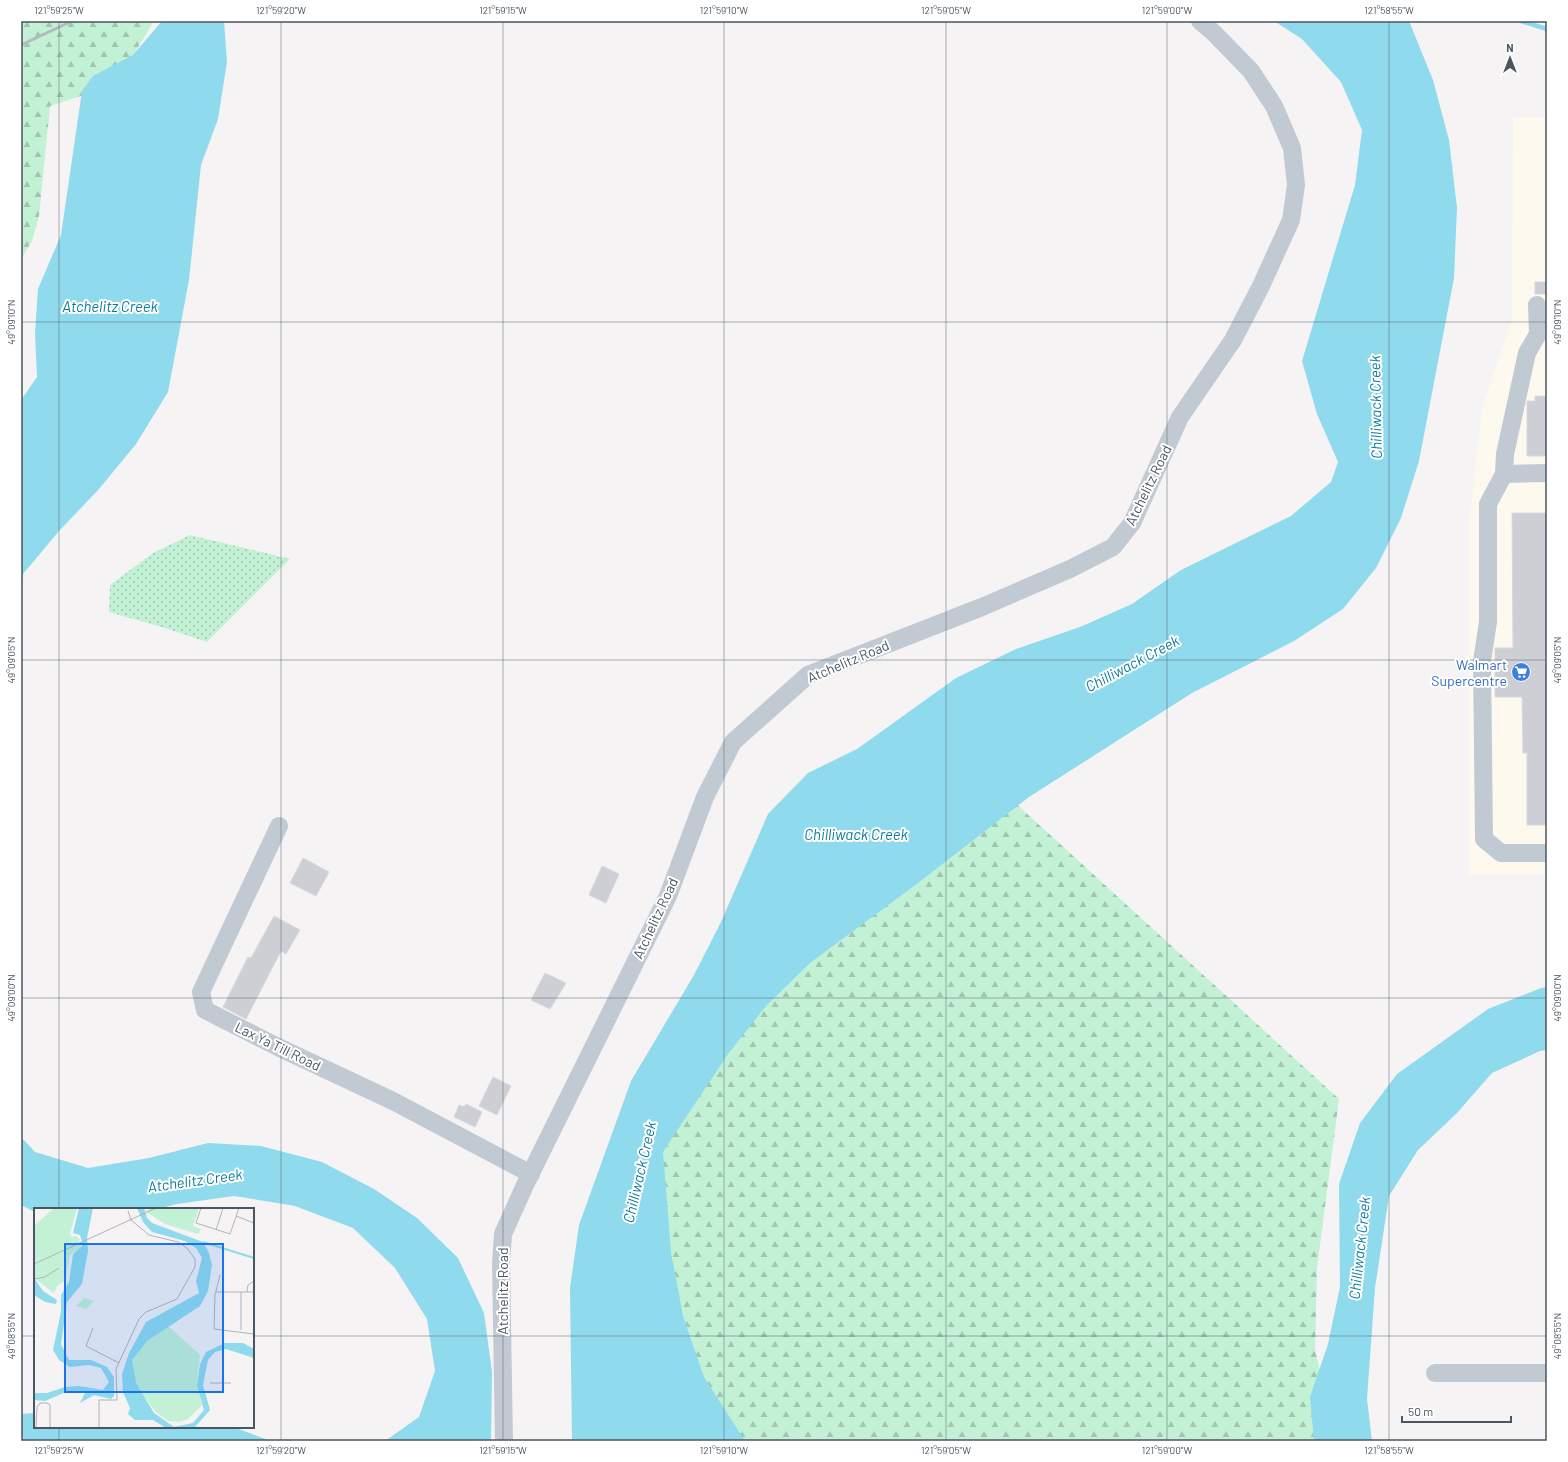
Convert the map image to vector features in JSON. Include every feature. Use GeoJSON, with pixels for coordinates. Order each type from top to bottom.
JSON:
{"type":"FeatureCollection","features":[{"type":"Feature","properties":{"kind":"street","name":"Atchelitz Road"},"geometry":{"type":"LineString","coordinates":[[504,1441],[501,1263],[503,1234],[668,896],[705,797],[732,742],[808,675],[982,607],[1070,569],[1113,547],[1132,523],[1180,417],[1233,340],[1261,286],[1291,220],[1296,185],[1292,148],[1274,106],[1251,71],[1214,33],[1200,21]]}},
{"type":"Feature","properties":{"kind":"street"},"geometry":{"type":"LineString","coordinates":[[1537,304],[1538,334],[1527,353],[1505,454],[1504,474],[1488,504],[1488,622],[1482,661],[1484,839],[1501,853],[1547,853]]}},
{"type":"Feature","properties":{"kind":"street"},"geometry":{"type":"LineString","coordinates":[[1504,474],[1547,474]]}},
{"type":"Feature","properties":{"kind":"street","name":"Lax Ya Till Road"},"geometry":{"type":"LineString","coordinates":[[279,826],[201,992],[205,1010],[278,1047],[393,1101],[531,1174]]}},
{"type":"Feature","properties":{"kind":"street"},"geometry":{"type":"LineString","coordinates":[[1436,1373],[1547,1373]]}},
{"type":"Feature","properties":{"kind":"shaded area"},"geometry":{"type":"Polygon","coordinates":[[[1513,117],[1547,117],[1547,874],[1469,874],[1469,525],[1482,408],[1512,319],[1513,117]]]}},
{"type":"Feature","properties":{"kind":"green space"},"geometry":{"type":"Polygon","coordinates":[[[21,21],[152,21],[152,24],[133,56],[100,90],[50,106],[39,216],[32,241],[21,259],[21,21]]]}},
{"type":"Feature","properties":{"kind":"green space"},"geometry":{"type":"Polygon","coordinates":[[[190,535],[290,559],[207,642],[109,612],[110,585],[153,553],[190,535]]]}},
{"type":"Feature","properties":{"kind":"green space"},"geometry":{"type":"Polygon","coordinates":[[[1012,800],[1339,1099],[1317,1268],[1315,1350],[1337,1441],[731,1441],[633,1233],[672,1122],[751,993],[1012,800]]]}},
{"type":"Feature","properties":{"kind":"water","name":"Atchelitz Creek"},"geometry":{"type":"Polygon","coordinates":[[[162,21],[224,21],[227,62],[218,119],[201,165],[189,280],[168,392],[136,444],[99,489],[59,531],[23,574],[21,594],[21,400],[37,377],[35,333],[38,289],[61,235],[82,91],[93,76],[133,55],[162,21]]]}},
{"type":"Feature","properties":{"kind":"water","name":"Chilliwack Creek"},"geometry":{"type":"Polygon","coordinates":[[[1274,21],[1409,21],[1433,80],[1449,140],[1457,208],[1454,278],[1419,461],[1401,518],[1376,568],[1343,609],[1294,641],[1192,693],[1029,797],[918,883],[810,963],[766,1006],[728,1054],[663,1152],[671,1252],[683,1316],[704,1377],[745,1441],[572,1441],[570,1288],[579,1225],[631,1081],[694,975],[721,922],[768,814],[808,773],[857,749],[956,678],[1016,649],[1080,627],[1132,604],[1181,570],[1291,516],[1331,482],[1338,462],[1317,414],[1302,361],[1355,185],[1362,130],[1341,82],[1302,39],[1274,21]]]}},
{"type":"Feature","properties":{"kind":"water","name":"Chilliwack Creek"},"geometry":{"type":"Polygon","coordinates":[[[1547,987],[1547,1050],[1540,1051],[1492,1073],[1456,1114],[1418,1150],[1389,1196],[1375,1288],[1367,1399],[1372,1441],[1314,1441],[1310,1397],[1328,1344],[1340,1287],[1339,1184],[1360,1123],[1397,1074],[1488,1009],[1547,987]]]}},
{"type":"Feature","properties":{"kind":"water","name":"Atchelitz Creek"},"geometry":{"type":"Polygon","coordinates":[[[21,1137],[35,1152],[88,1168],[149,1158],[208,1143],[261,1146],[322,1162],[374,1189],[417,1218],[458,1258],[484,1313],[492,1372],[491,1441],[385,1441],[419,1417],[435,1371],[427,1319],[395,1268],[353,1228],[295,1206],[234,1196],[177,1204],[161,1208],[34,1208],[34,1212],[21,1205],[21,1137]]]}},
{"type":"Feature","properties":{"kind":"water"},"geometry":{"type":"Polygon","coordinates":[[[34,1413],[34,1428],[236,1428],[271,1441],[21,1441],[21,1414],[34,1413]]]}},
{"type":"Feature","properties":{"kind":"building"},"geometry":{"type":"Polygon","coordinates":[[[1535,282],[1547,282],[1547,294],[1535,294],[1535,282]]]}},
{"type":"Feature","properties":{"kind":"building"},"geometry":{"type":"Polygon","coordinates":[[[1535,396],[1547,396],[1547,456],[1527,456],[1527,401],[1535,401],[1535,396]]]}},
{"type":"Feature","properties":{"kind":"building","name":"Walmart Supercentre"},"geometry":{"type":"Polygon","coordinates":[[[1512,513],[1547,513],[1547,825],[1527,825],[1527,753],[1523,753],[1522,697],[1495,697],[1495,648],[1513,648],[1512,513]]]}},
{"type":"Feature","properties":{"kind":"building"},"geometry":{"type":"Polygon","coordinates":[[[303,858],[329,872],[316,896],[290,883],[303,858]]]}},
{"type":"Feature","properties":{"kind":"building"},"geometry":{"type":"Polygon","coordinates":[[[602,866],[619,874],[606,903],[589,895],[602,866]]]}},
{"type":"Feature","properties":{"kind":"building"},"geometry":{"type":"Polygon","coordinates":[[[274,916],[300,930],[286,954],[281,951],[246,1019],[223,1007],[248,957],[251,958],[274,916]]]}},
{"type":"Feature","properties":{"kind":"building"},"geometry":{"type":"Polygon","coordinates":[[[545,973],[566,983],[550,1009],[531,1000],[545,973]]]}},
{"type":"Feature","properties":{"kind":"building"},"geometry":{"type":"Polygon","coordinates":[[[493,1077],[511,1086],[497,1115],[479,1106],[493,1077]]]}},
{"type":"Feature","properties":{"kind":"building"},"geometry":{"type":"Polygon","coordinates":[[[466,1104],[482,1112],[475,1127],[454,1117],[459,1105],[464,1107],[466,1104]]]}},
{"type":"Feature","properties":{"kind":"waterway"},"geometry":{"type":"LineString","coordinates":[[1521,21],[1547,29]]}},
{"type":"Feature","properties":{"kind":"railway"},"geometry":{"type":"LineString","coordinates":[[21,45],[72,21]]}},
{"type":"Feature","properties":{"kind":"place","name":"Walmart Supercentre"},"geometry":{"type":"Point","coordinates":[1521,672]}}]}
